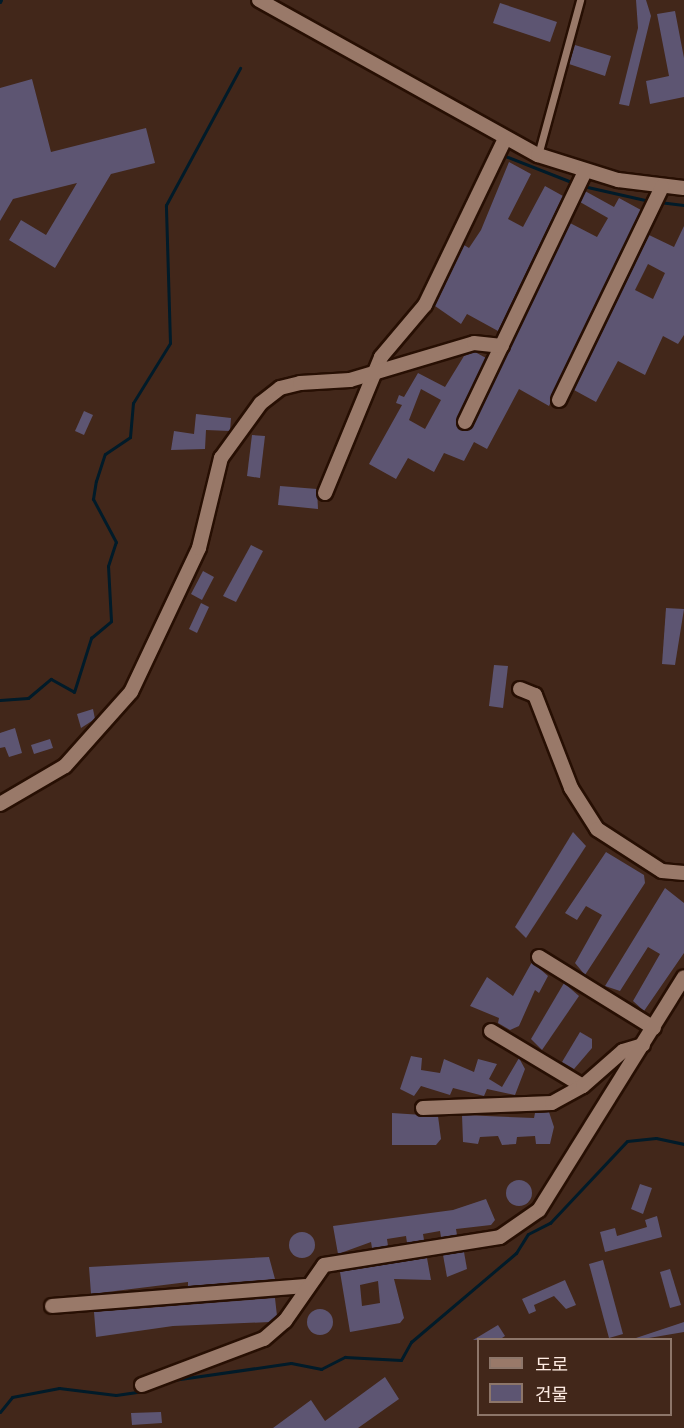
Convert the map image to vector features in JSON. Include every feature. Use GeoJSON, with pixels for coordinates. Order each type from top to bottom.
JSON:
{"type":"FeatureCollection","features":[{"type":"Feature","properties":{"kind":"street"},"geometry":{"type":"LineString","coordinates":[[259,0],[280,5],[505,139],[581,180],[657,197],[684,188]]}},
{"type":"Feature","properties":{"kind":"street"},"geometry":{"type":"LineString","coordinates":[[325,493],[376,369],[425,305],[505,139]]}},
{"type":"Feature","properties":{"kind":"street"},"geometry":{"type":"LineString","coordinates":[[465,422],[581,180]]}},
{"type":"Feature","properties":{"kind":"street"},"geometry":{"type":"LineString","coordinates":[[559,400],[657,197]]}},
{"type":"Feature","properties":{"kind":"street"},"geometry":{"type":"LineString","coordinates":[[0,804],[65,766],[131,692],[199,548],[221,458],[248,415],[280,388],[350,380],[376,369],[474,343],[502,346]]}},
{"type":"Feature","properties":{"kind":"street"},"geometry":{"type":"LineString","coordinates":[[520,689],[535,695],[571,788],[597,829],[662,871],[684,873]]}},
{"type":"Feature","properties":{"kind":"street"},"geometry":{"type":"LineString","coordinates":[[539,957],[654,1028]]}},
{"type":"Feature","properties":{"kind":"street"},"geometry":{"type":"LineString","coordinates":[[142,1385],[264,1339],[285,1321],[305,1286],[324,1265],[339,1258],[500,1237],[512,1230],[549,1200],[684,977]]}},
{"type":"Feature","properties":{"kind":"street"},"geometry":{"type":"LineString","coordinates":[[491,1031],[583,1086]]}},
{"type":"Feature","properties":{"kind":"street"},"geometry":{"type":"LineString","coordinates":[[423,1108],[552,1102],[583,1086],[623,1051],[643,1045]]}},
{"type":"Feature","properties":{"kind":"street"},"geometry":{"type":"LineString","coordinates":[[52,1306],[305,1286]]}},
{"type":"Feature","properties":{"kind":"lane"},"geometry":{"type":"LineString","coordinates":[[538,155],[580,0]]}},
{"type":"Feature","properties":{"kind":"building"},"geometry":{"type":"Polygon","coordinates":[[[636,0],[646,0],[651,16],[629,106],[619,104],[638,28],[636,0]]]}},
{"type":"Feature","properties":{"kind":"building"},"geometry":{"type":"Polygon","coordinates":[[[500,3],[557,22],[550,42],[493,23],[500,3]]]}},
{"type":"Feature","properties":{"kind":"building"},"geometry":{"type":"Polygon","coordinates":[[[675,11],[684,58],[684,97],[650,104],[646,81],[669,76],[657,14],[675,11]]]}},
{"type":"Feature","properties":{"kind":"building"},"geometry":{"type":"Polygon","coordinates":[[[575,45],[611,56],[605,76],[569,64],[575,45]]]}},
{"type":"Feature","properties":{"kind":"building"},"geometry":{"type":"Polygon","coordinates":[[[32,79],[51,152],[146,128],[155,163],[111,174],[55,268],[9,240],[21,220],[46,235],[77,183],[13,199],[0,221],[0,88],[32,79]]]}},
{"type":"Feature","properties":{"kind":"building"},"geometry":{"type":"Polygon","coordinates":[[[509,162],[531,174],[508,219],[523,227],[545,186],[563,196],[498,331],[467,314],[461,324],[435,306],[464,245],[469,248],[481,230],[509,162]]]}},
{"type":"Feature","properties":{"kind":"building"},"geometry":{"type":"Polygon","coordinates":[[[585,191],[614,207],[619,198],[641,210],[549,406],[519,389],[487,449],[474,442],[464,461],[444,453],[434,472],[408,458],[396,479],[369,464],[402,405],[396,403],[399,395],[404,397],[418,373],[445,387],[464,356],[475,352],[486,358],[456,422],[462,430],[473,426],[570,223],[597,237],[608,218],[580,202],[585,191]],[[421,389],[409,420],[425,429],[441,400],[421,389]]]}},
{"type":"Feature","properties":{"kind":"building"},"geometry":{"type":"Polygon","coordinates":[[[684,226],[684,335],[678,344],[663,336],[645,375],[618,361],[596,402],[574,390],[649,235],[674,247],[684,226]],[[648,264],[635,290],[653,299],[665,273],[648,264]]]}},
{"type":"Feature","properties":{"kind":"building"},"geometry":{"type":"Polygon","coordinates":[[[84,411],[93,415],[84,435],[75,431],[84,411]]]}},
{"type":"Feature","properties":{"kind":"building"},"geometry":{"type":"Polygon","coordinates":[[[196,414],[231,418],[230,431],[206,430],[205,449],[171,450],[174,431],[194,434],[196,414]]]}},
{"type":"Feature","properties":{"kind":"building"},"geometry":{"type":"Polygon","coordinates":[[[252,435],[265,436],[260,478],[247,476],[252,435]]]}},
{"type":"Feature","properties":{"kind":"building"},"geometry":{"type":"Polygon","coordinates":[[[280,486],[317,489],[318,509],[278,505],[280,486]]]}},
{"type":"Feature","properties":{"kind":"building"},"geometry":{"type":"Polygon","coordinates":[[[251,545],[263,551],[236,602],[223,596],[251,545]]]}},
{"type":"Feature","properties":{"kind":"building"},"geometry":{"type":"Polygon","coordinates":[[[203,571],[214,577],[202,600],[191,594],[203,571]]]}},
{"type":"Feature","properties":{"kind":"building"},"geometry":{"type":"Polygon","coordinates":[[[201,603],[209,607],[197,633],[189,629],[201,603]]]}},
{"type":"Feature","properties":{"kind":"building"},"geometry":{"type":"Polygon","coordinates":[[[666,608],[684,609],[675,665],[662,664],[666,608]]]}},
{"type":"Feature","properties":{"kind":"building"},"geometry":{"type":"Polygon","coordinates":[[[494,665],[508,666],[503,708],[489,706],[494,665]]]}},
{"type":"Feature","properties":{"kind":"building"},"geometry":{"type":"Polygon","coordinates":[[[93,709],[95,719],[81,728],[77,714],[93,709]]]}},
{"type":"Feature","properties":{"kind":"building"},"geometry":{"type":"Polygon","coordinates":[[[15,728],[22,753],[9,757],[5,747],[0,748],[0,733],[15,728]]]}},
{"type":"Feature","properties":{"kind":"building"},"geometry":{"type":"Polygon","coordinates":[[[50,739],[53,748],[34,754],[31,745],[50,739]]]}},
{"type":"Feature","properties":{"kind":"building"},"geometry":{"type":"Polygon","coordinates":[[[573,832],[586,846],[526,938],[515,927],[573,832]]]}},
{"type":"Feature","properties":{"kind":"building"},"geometry":{"type":"Polygon","coordinates":[[[606,852],[644,875],[645,883],[585,975],[575,963],[602,915],[586,906],[577,920],[565,913],[606,852]]]}},
{"type":"Feature","properties":{"kind":"building"},"geometry":{"type":"Polygon","coordinates":[[[665,888],[684,903],[684,953],[644,1011],[633,1001],[660,954],[648,947],[620,991],[605,986],[665,888]]]}},
{"type":"Feature","properties":{"kind":"building"},"geometry":{"type":"Polygon","coordinates":[[[532,962],[548,976],[539,993],[535,990],[519,1026],[510,1030],[498,1023],[499,1018],[470,1006],[487,977],[513,996],[532,962]]]}},
{"type":"Feature","properties":{"kind":"building"},"geometry":{"type":"Polygon","coordinates":[[[564,983],[579,996],[542,1050],[531,1039],[564,983]]]}},
{"type":"Feature","properties":{"kind":"building"},"geometry":{"type":"Polygon","coordinates":[[[580,1032],[592,1039],[592,1048],[574,1069],[562,1062],[580,1032]]]}},
{"type":"Feature","properties":{"kind":"building"},"geometry":{"type":"Polygon","coordinates":[[[411,1056],[422,1058],[421,1070],[440,1073],[444,1059],[474,1072],[478,1059],[497,1064],[489,1079],[502,1087],[519,1058],[525,1069],[515,1095],[487,1089],[484,1096],[453,1088],[450,1095],[421,1086],[414,1096],[400,1089],[411,1056]]]}},
{"type":"Feature","properties":{"kind":"building"},"geometry":{"type":"Polygon","coordinates":[[[549,1112],[554,1127],[550,1144],[536,1144],[535,1136],[517,1137],[516,1144],[502,1145],[498,1136],[480,1137],[478,1144],[463,1142],[462,1115],[534,1118],[535,1113],[549,1112]]]}},
{"type":"Feature","properties":{"kind":"building"},"geometry":{"type":"Polygon","coordinates":[[[392,1113],[438,1116],[441,1139],[436,1145],[392,1145],[392,1113]]]}},
{"type":"Feature","properties":{"kind":"building"},"geometry":{"type":"Polygon","coordinates":[[[519,1180],[528,1184],[532,1193],[528,1202],[519,1206],[510,1202],[506,1193],[510,1184],[519,1180]]]}},
{"type":"Feature","properties":{"kind":"building"},"geometry":{"type":"Polygon","coordinates":[[[640,1184],[652,1188],[643,1214],[631,1209],[640,1184]]]}},
{"type":"Feature","properties":{"kind":"building"},"geometry":{"type":"Polygon","coordinates":[[[486,1199],[495,1220],[491,1225],[456,1229],[457,1235],[441,1237],[440,1231],[423,1234],[424,1240],[407,1243],[406,1236],[387,1239],[388,1246],[372,1248],[371,1242],[338,1254],[333,1226],[453,1210],[486,1199]]]}},
{"type":"Feature","properties":{"kind":"building"},"geometry":{"type":"Polygon","coordinates":[[[657,1216],[662,1237],[605,1252],[600,1232],[615,1228],[617,1236],[647,1227],[645,1220],[657,1216]]]}},
{"type":"Feature","properties":{"kind":"building"},"geometry":{"type":"Polygon","coordinates":[[[302,1232],[311,1236],[315,1245],[311,1254],[302,1258],[293,1254],[289,1245],[293,1236],[302,1232]]]}},
{"type":"Feature","properties":{"kind":"building"},"geometry":{"type":"Polygon","coordinates":[[[464,1252],[467,1269],[447,1277],[443,1255],[464,1252]]]}},
{"type":"Feature","properties":{"kind":"building"},"geometry":{"type":"Polygon","coordinates":[[[269,1257],[275,1279],[188,1286],[188,1282],[91,1294],[89,1267],[269,1257]]]}},
{"type":"Feature","properties":{"kind":"building"},"geometry":{"type":"Polygon","coordinates":[[[427,1258],[431,1280],[394,1279],[404,1318],[400,1323],[350,1332],[340,1272],[427,1258]],[[378,1281],[360,1285],[362,1306],[380,1303],[378,1281]]]}},
{"type":"Feature","properties":{"kind":"building"},"geometry":{"type":"Polygon","coordinates":[[[603,1260],[623,1334],[609,1338],[589,1264],[603,1260]]]}},
{"type":"Feature","properties":{"kind":"building"},"geometry":{"type":"Polygon","coordinates":[[[670,1269],[681,1305],[670,1308],[660,1272],[670,1269]]]}},
{"type":"Feature","properties":{"kind":"building"},"geometry":{"type":"Polygon","coordinates":[[[565,1280],[576,1305],[566,1309],[554,1296],[534,1305],[536,1311],[529,1314],[522,1299],[565,1280]]]}},
{"type":"Feature","properties":{"kind":"building"},"geometry":{"type":"Polygon","coordinates":[[[275,1298],[277,1316],[270,1322],[173,1326],[96,1337],[94,1312],[275,1298]]]}},
{"type":"Feature","properties":{"kind":"building"},"geometry":{"type":"Polygon","coordinates":[[[320,1309],[329,1313],[333,1322],[329,1331],[320,1335],[311,1331],[307,1322],[311,1313],[320,1309]]]}},
{"type":"Feature","properties":{"kind":"building"},"geometry":{"type":"Polygon","coordinates":[[[684,1322],[684,1332],[636,1338],[684,1322]]]}},
{"type":"Feature","properties":{"kind":"building"},"geometry":{"type":"Polygon","coordinates":[[[498,1325],[505,1336],[502,1338],[473,1340],[498,1325]]]}},
{"type":"Feature","properties":{"kind":"building"},"geometry":{"type":"Polygon","coordinates":[[[385,1377],[399,1399],[358,1428],[273,1428],[311,1400],[325,1421],[385,1377]]]}},
{"type":"Feature","properties":{"kind":"building"},"geometry":{"type":"Polygon","coordinates":[[[161,1412],[162,1423],[132,1425],[131,1413],[161,1412]]]}},
{"type":"Feature","properties":{"kind":"waterway"},"geometry":{"type":"LineString","coordinates":[[0,700],[28,698],[51,679],[74,692],[91,638],[111,621],[108,566],[116,542],[93,499],[96,481],[105,454],[130,437],[133,403],[170,343],[166,205],[240,68]]}},
{"type":"Feature","properties":{"kind":"waterway"},"geometry":{"type":"LineString","coordinates":[[505,156],[574,183]]}},
{"type":"Feature","properties":{"kind":"waterway"},"geometry":{"type":"LineString","coordinates":[[583,186],[649,201]]}},
{"type":"Feature","properties":{"kind":"waterway"},"geometry":{"type":"LineString","coordinates":[[659,202],[684,205]]}},
{"type":"Feature","properties":{"kind":"waterway"},"geometry":{"type":"LineString","coordinates":[[173,1380],[291,1363],[321,1369],[345,1357],[401,1360],[411,1342],[516,1253],[528,1234],[550,1223],[627,1141],[656,1138],[684,1144]]}},
{"type":"Feature","properties":{"kind":"waterway"},"geometry":{"type":"LineString","coordinates":[[0,1412],[12,1397],[59,1388],[116,1395],[144,1391]]}}]}
